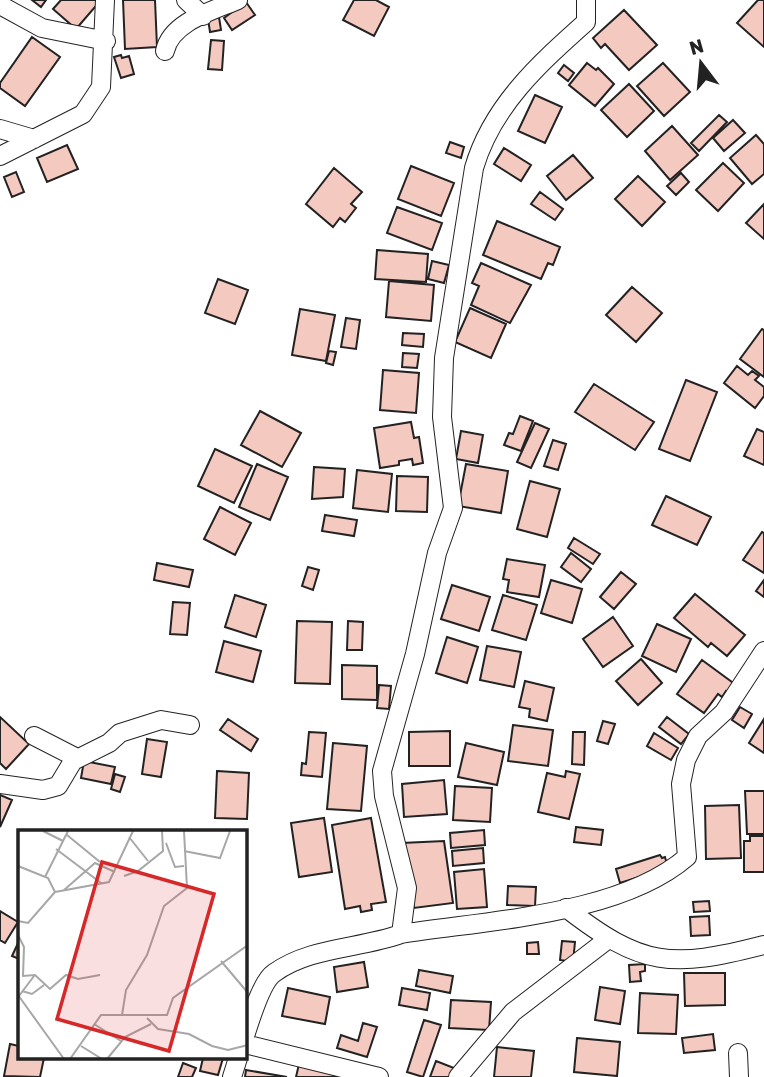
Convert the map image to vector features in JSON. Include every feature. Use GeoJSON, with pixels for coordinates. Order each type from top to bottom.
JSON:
{"type":"FeatureCollection","features":[{"type":"Feature","properties":{"kind":"street"},"geometry":{"type":"LineString","coordinates":[[0,156],[83,114],[101,87],[106,41],[105,0]]}},
{"type":"Feature","properties":{"kind":"street"},"geometry":{"type":"LineString","coordinates":[[187,0],[203,16]]}},
{"type":"Feature","properties":{"kind":"street"},"geometry":{"type":"LineString","coordinates":[[165,51],[168,38],[182,26],[238,0]]}},
{"type":"Feature","properties":{"kind":"street"},"geometry":{"type":"LineString","coordinates":[[401,934],[407,888],[384,796],[382,771],[415,654],[437,553],[451,518],[442,418],[443,358],[474,168],[482,142],[518,87],[586,22],[586,0]]}},
{"type":"Feature","properties":{"kind":"street"},"geometry":{"type":"LineString","coordinates":[[0,5],[42,28],[106,41]]}},
{"type":"Feature","properties":{"kind":"street"},"geometry":{"type":"LineString","coordinates":[[0,129],[34,139]]}},
{"type":"Feature","properties":{"kind":"street"},"geometry":{"type":"LineString","coordinates":[[247,1031],[272,974],[313,953],[379,942],[401,934],[597,904],[676,867],[687,857],[681,784],[686,760],[698,736],[724,712],[764,651]]}},
{"type":"Feature","properties":{"kind":"street"},"geometry":{"type":"LineString","coordinates":[[0,784],[43,790],[58,786],[73,761],[109,743],[120,733],[161,720],[190,725]]}},
{"type":"Feature","properties":{"kind":"street"},"geometry":{"type":"LineString","coordinates":[[34,736],[66,750],[73,756],[73,761]]}},
{"type":"Feature","properties":{"kind":"street"},"geometry":{"type":"LineString","coordinates":[[566,908],[607,940],[641,955],[683,960],[764,945]]}},
{"type":"Feature","properties":{"kind":"street"},"geometry":{"type":"LineString","coordinates":[[458,1077],[513,1012],[607,940]]}},
{"type":"Feature","properties":{"kind":"street"},"geometry":{"type":"LineString","coordinates":[[247,1044],[379,1077]]}},
{"type":"Feature","properties":{"kind":"street"},"geometry":{"type":"LineString","coordinates":[[737,1053],[739,1077]]}},
{"type":"Feature","properties":{"kind":"street"},"geometry":{"type":"LineString","coordinates":[[232,1077],[237,1060]]}},
{"type":"Feature","properties":{"kind":"building"},"geometry":{"type":"Polygon","coordinates":[[[32,0],[46,0],[41,7],[32,0]]]}},
{"type":"Feature","properties":{"kind":"building"},"geometry":{"type":"Polygon","coordinates":[[[61,0],[101,0],[76,29],[53,9],[61,0]]]}},
{"type":"Feature","properties":{"kind":"building"},"geometry":{"type":"Polygon","coordinates":[[[123,0],[155,0],[157,47],[125,49],[123,0]]]}},
{"type":"Feature","properties":{"kind":"building"},"geometry":{"type":"Polygon","coordinates":[[[354,0],[376,0],[389,7],[374,36],[343,20],[354,0]]]}},
{"type":"Feature","properties":{"kind":"building"},"geometry":{"type":"Polygon","coordinates":[[[758,0],[764,0],[764,47],[737,23],[758,0]]]}},
{"type":"Feature","properties":{"kind":"building"},"geometry":{"type":"Polygon","coordinates":[[[246,2],[255,15],[232,30],[224,18],[246,2]]]}},
{"type":"Feature","properties":{"kind":"building"},"geometry":{"type":"Polygon","coordinates":[[[624,10],[657,45],[629,70],[605,44],[601,48],[593,38],[624,10]]]}},
{"type":"Feature","properties":{"kind":"building"},"geometry":{"type":"Polygon","coordinates":[[[219,17],[221,30],[210,32],[208,19],[219,17]]]}},
{"type":"Feature","properties":{"kind":"building"},"geometry":{"type":"Polygon","coordinates":[[[32,37],[60,57],[25,106],[0,88],[0,83],[32,37]]]}},
{"type":"Feature","properties":{"kind":"building"},"geometry":{"type":"Polygon","coordinates":[[[211,40],[224,41],[222,70],[208,69],[211,40]]]}},
{"type":"Feature","properties":{"kind":"building"},"geometry":{"type":"Polygon","coordinates":[[[121,55],[122,58],[129,56],[134,74],[121,78],[114,57],[121,55]]]}},
{"type":"Feature","properties":{"kind":"building"},"geometry":{"type":"Polygon","coordinates":[[[587,63],[596,70],[598,68],[614,84],[595,106],[569,85],[587,63]]]}},
{"type":"Feature","properties":{"kind":"building"},"geometry":{"type":"Polygon","coordinates":[[[663,63],[690,92],[664,116],[637,86],[663,63]]]}},
{"type":"Feature","properties":{"kind":"building"},"geometry":{"type":"Polygon","coordinates":[[[564,65],[574,73],[568,81],[558,73],[564,65]]]}},
{"type":"Feature","properties":{"kind":"building"},"geometry":{"type":"Polygon","coordinates":[[[629,84],[654,111],[627,137],[601,110],[629,84]]]}},
{"type":"Feature","properties":{"kind":"building"},"geometry":{"type":"Polygon","coordinates":[[[535,95],[562,107],[545,143],[518,131],[535,95]]]}},
{"type":"Feature","properties":{"kind":"building"},"geometry":{"type":"Polygon","coordinates":[[[719,115],[727,122],[699,151],[691,143],[719,115]]]}},
{"type":"Feature","properties":{"kind":"building"},"geometry":{"type":"Polygon","coordinates":[[[733,120],[745,133],[724,151],[713,138],[733,120]]]}},
{"type":"Feature","properties":{"kind":"building"},"geometry":{"type":"Polygon","coordinates":[[[672,126],[698,155],[670,180],[645,151],[672,126]]]}},
{"type":"Feature","properties":{"kind":"building"},"geometry":{"type":"Polygon","coordinates":[[[756,135],[764,144],[764,174],[752,184],[730,158],[756,135]]]}},
{"type":"Feature","properties":{"kind":"building"},"geometry":{"type":"Polygon","coordinates":[[[450,142],[464,147],[461,158],[446,153],[450,142]]]}},
{"type":"Feature","properties":{"kind":"building"},"geometry":{"type":"Polygon","coordinates":[[[67,145],[78,169],[47,182],[37,158],[67,145]]]}},
{"type":"Feature","properties":{"kind":"building"},"geometry":{"type":"Polygon","coordinates":[[[504,148],[531,165],[521,181],[494,164],[504,148]]]}},
{"type":"Feature","properties":{"kind":"building"},"geometry":{"type":"Polygon","coordinates":[[[573,155],[593,178],[566,200],[547,176],[573,155]]]}},
{"type":"Feature","properties":{"kind":"building"},"geometry":{"type":"Polygon","coordinates":[[[723,163],[744,183],[718,211],[696,190],[723,163]]]}},
{"type":"Feature","properties":{"kind":"building"},"geometry":{"type":"Polygon","coordinates":[[[411,166],[454,183],[441,216],[398,199],[411,166]]]}},
{"type":"Feature","properties":{"kind":"building"},"geometry":{"type":"Polygon","coordinates":[[[334,168],[362,192],[351,204],[356,208],[345,222],[340,218],[333,227],[306,204],[334,168]]]}},
{"type":"Feature","properties":{"kind":"building"},"geometry":{"type":"Polygon","coordinates":[[[16,172],[24,192],[12,197],[4,177],[16,172]]]}},
{"type":"Feature","properties":{"kind":"building"},"geometry":{"type":"Polygon","coordinates":[[[681,173],[689,182],[676,195],[667,186],[681,173]]]}},
{"type":"Feature","properties":{"kind":"building"},"geometry":{"type":"Polygon","coordinates":[[[638,176],[665,202],[642,226],[615,199],[638,176]]]}},
{"type":"Feature","properties":{"kind":"building"},"geometry":{"type":"Polygon","coordinates":[[[540,192],[563,209],[555,220],[531,204],[540,192]]]}},
{"type":"Feature","properties":{"kind":"building"},"geometry":{"type":"Polygon","coordinates":[[[764,204],[764,239],[746,223],[764,204]]]}},
{"type":"Feature","properties":{"kind":"building"},"geometry":{"type":"Polygon","coordinates":[[[397,207],[442,223],[432,250],[387,233],[397,207]]]}},
{"type":"Feature","properties":{"kind":"building"},"geometry":{"type":"Polygon","coordinates":[[[497,221],[560,247],[553,265],[548,263],[541,279],[483,255],[497,221]]]}},
{"type":"Feature","properties":{"kind":"building"},"geometry":{"type":"Polygon","coordinates":[[[377,250],[428,254],[426,282],[375,279],[377,250]]]}},
{"type":"Feature","properties":{"kind":"building"},"geometry":{"type":"Polygon","coordinates":[[[432,261],[449,265],[444,283],[428,279],[432,261]]]}},
{"type":"Feature","properties":{"kind":"building"},"geometry":{"type":"Polygon","coordinates":[[[481,263],[531,285],[510,323],[471,305],[479,286],[472,283],[481,263]]]}},
{"type":"Feature","properties":{"kind":"building"},"geometry":{"type":"Polygon","coordinates":[[[218,279],[248,290],[235,324],[205,313],[218,279]]]}},
{"type":"Feature","properties":{"kind":"building"},"geometry":{"type":"Polygon","coordinates":[[[389,281],[434,285],[431,321],[386,317],[389,281]]]}},
{"type":"Feature","properties":{"kind":"building"},"geometry":{"type":"Polygon","coordinates":[[[632,287],[662,313],[636,342],[606,315],[632,287]]]}},
{"type":"Feature","properties":{"kind":"building"},"geometry":{"type":"Polygon","coordinates":[[[470,308],[506,324],[491,358],[455,342],[470,308]]]}},
{"type":"Feature","properties":{"kind":"building"},"geometry":{"type":"Polygon","coordinates":[[[300,309],[335,315],[326,361],[292,355],[300,309]]]}},
{"type":"Feature","properties":{"kind":"building"},"geometry":{"type":"Polygon","coordinates":[[[346,318],[360,320],[356,349],[341,347],[346,318]]]}},
{"type":"Feature","properties":{"kind":"building"},"geometry":{"type":"Polygon","coordinates":[[[762,329],[764,330],[764,377],[740,359],[762,329]]]}},
{"type":"Feature","properties":{"kind":"building"},"geometry":{"type":"Polygon","coordinates":[[[403,333],[424,334],[423,347],[402,345],[403,333]]]}},
{"type":"Feature","properties":{"kind":"building"},"geometry":{"type":"Polygon","coordinates":[[[329,351],[336,352],[333,365],[326,363],[329,351]]]}},
{"type":"Feature","properties":{"kind":"building"},"geometry":{"type":"Polygon","coordinates":[[[403,353],[419,354],[417,368],[402,367],[403,353]]]}},
{"type":"Feature","properties":{"kind":"building"},"geometry":{"type":"Polygon","coordinates":[[[737,366],[748,375],[752,371],[759,376],[755,380],[764,387],[764,396],[755,408],[724,383],[737,366]]]}},
{"type":"Feature","properties":{"kind":"building"},"geometry":{"type":"Polygon","coordinates":[[[383,370],[419,373],[416,413],[380,410],[383,370]]]}},
{"type":"Feature","properties":{"kind":"building"},"geometry":{"type":"Polygon","coordinates":[[[686,380],[717,392],[690,461],[659,449],[686,380]]]}},
{"type":"Feature","properties":{"kind":"building"},"geometry":{"type":"Polygon","coordinates":[[[594,384],[654,422],[635,450],[575,412],[594,384]]]}},
{"type":"Feature","properties":{"kind":"building"},"geometry":{"type":"Polygon","coordinates":[[[260,411],[301,433],[282,467],[241,445],[260,411]]]}},
{"type":"Feature","properties":{"kind":"building"},"geometry":{"type":"Polygon","coordinates":[[[520,416],[533,421],[521,451],[504,445],[509,433],[513,434],[520,416]]]}},
{"type":"Feature","properties":{"kind":"building"},"geometry":{"type":"Polygon","coordinates":[[[411,422],[414,438],[419,437],[423,463],[413,465],[412,459],[399,461],[399,465],[380,468],[374,428],[411,422]]]}},
{"type":"Feature","properties":{"kind":"building"},"geometry":{"type":"Polygon","coordinates":[[[535,423],[549,429],[531,468],[517,462],[535,423]]]}},
{"type":"Feature","properties":{"kind":"building"},"geometry":{"type":"Polygon","coordinates":[[[757,429],[764,432],[764,465],[744,456],[757,429]]]}},
{"type":"Feature","properties":{"kind":"building"},"geometry":{"type":"Polygon","coordinates":[[[461,431],[483,435],[478,463],[456,459],[461,431]]]}},
{"type":"Feature","properties":{"kind":"building"},"geometry":{"type":"Polygon","coordinates":[[[553,440],[566,444],[558,470],[544,466],[553,440]]]}},
{"type":"Feature","properties":{"kind":"building"},"geometry":{"type":"Polygon","coordinates":[[[215,449],[252,466],[234,503],[198,486],[215,449]]]}},
{"type":"Feature","properties":{"kind":"building"},"geometry":{"type":"Polygon","coordinates":[[[257,464],[288,477],[270,520],[239,507],[257,464]]]}},
{"type":"Feature","properties":{"kind":"building"},"geometry":{"type":"Polygon","coordinates":[[[466,464],[508,471],[501,513],[458,506],[466,464]]]}},
{"type":"Feature","properties":{"kind":"building"},"geometry":{"type":"Polygon","coordinates":[[[314,467],[345,469],[343,497],[312,499],[314,467]]]}},
{"type":"Feature","properties":{"kind":"building"},"geometry":{"type":"Polygon","coordinates":[[[357,470],[392,474],[388,512],[353,508],[357,470]]]}},
{"type":"Feature","properties":{"kind":"building"},"geometry":{"type":"Polygon","coordinates":[[[397,476],[428,477],[427,512],[396,511],[397,476]]]}},
{"type":"Feature","properties":{"kind":"building"},"geometry":{"type":"Polygon","coordinates":[[[530,481],[560,489],[547,537],[517,529],[530,481]]]}},
{"type":"Feature","properties":{"kind":"building"},"geometry":{"type":"Polygon","coordinates":[[[666,496],[711,517],[697,545],[652,525],[666,496]]]}},
{"type":"Feature","properties":{"kind":"building"},"geometry":{"type":"Polygon","coordinates":[[[220,507],[251,523],[235,555],[204,539],[220,507]]]}},
{"type":"Feature","properties":{"kind":"building"},"geometry":{"type":"Polygon","coordinates":[[[325,515],[357,520],[354,536],[322,531],[325,515]]]}},
{"type":"Feature","properties":{"kind":"building"},"geometry":{"type":"Polygon","coordinates":[[[762,532],[764,533],[764,573],[743,560],[762,532]]]}},
{"type":"Feature","properties":{"kind":"building"},"geometry":{"type":"Polygon","coordinates":[[[574,538],[600,554],[593,564],[568,548],[574,538]]]}},
{"type":"Feature","properties":{"kind":"building"},"geometry":{"type":"Polygon","coordinates":[[[571,553],[591,569],[581,582],[561,567],[571,553]]]}},
{"type":"Feature","properties":{"kind":"building"},"geometry":{"type":"Polygon","coordinates":[[[507,559],[545,565],[539,597],[507,592],[509,580],[503,579],[507,559]]]}},
{"type":"Feature","properties":{"kind":"building"},"geometry":{"type":"Polygon","coordinates":[[[157,563],[193,570],[189,587],[154,580],[157,563]]]}},
{"type":"Feature","properties":{"kind":"building"},"geometry":{"type":"Polygon","coordinates":[[[308,567],[319,570],[313,590],[302,586],[308,567]]]}},
{"type":"Feature","properties":{"kind":"building"},"geometry":{"type":"Polygon","coordinates":[[[621,572],[636,584],[614,609],[600,597],[621,572]]]}},
{"type":"Feature","properties":{"kind":"building"},"geometry":{"type":"Polygon","coordinates":[[[551,580],[582,589],[572,623],[541,613],[551,580]]]}},
{"type":"Feature","properties":{"kind":"building"},"geometry":{"type":"Polygon","coordinates":[[[764,580],[764,597],[756,591],[764,580]]]}},
{"type":"Feature","properties":{"kind":"building"},"geometry":{"type":"Polygon","coordinates":[[[452,585],[490,597],[479,631],[441,619],[452,585]]]}},
{"type":"Feature","properties":{"kind":"building"},"geometry":{"type":"Polygon","coordinates":[[[695,594],[745,635],[727,656],[711,643],[708,647],[674,618],[695,594]]]}},
{"type":"Feature","properties":{"kind":"building"},"geometry":{"type":"Polygon","coordinates":[[[235,595],[266,605],[256,637],[225,627],[235,595]]]}},
{"type":"Feature","properties":{"kind":"building"},"geometry":{"type":"Polygon","coordinates":[[[503,595],[537,605],[526,640],[492,630],[503,595]]]}},
{"type":"Feature","properties":{"kind":"building"},"geometry":{"type":"Polygon","coordinates":[[[173,602],[190,603],[187,635],[170,634],[173,602]]]}},
{"type":"Feature","properties":{"kind":"building"},"geometry":{"type":"Polygon","coordinates":[[[613,617],[633,646],[603,667],[583,639],[613,617]]]}},
{"type":"Feature","properties":{"kind":"building"},"geometry":{"type":"Polygon","coordinates":[[[297,621],[332,622],[330,684],[295,683],[297,621]]]}},
{"type":"Feature","properties":{"kind":"building"},"geometry":{"type":"Polygon","coordinates":[[[348,621],[363,622],[362,650],[347,650],[348,621]]]}},
{"type":"Feature","properties":{"kind":"building"},"geometry":{"type":"Polygon","coordinates":[[[657,624],[691,639],[676,672],[642,656],[657,624]]]}},
{"type":"Feature","properties":{"kind":"building"},"geometry":{"type":"Polygon","coordinates":[[[447,637],[478,647],[467,683],[436,673],[447,637]]]}},
{"type":"Feature","properties":{"kind":"building"},"geometry":{"type":"Polygon","coordinates":[[[224,641],[261,651],[253,682],[216,672],[224,641]]]}},
{"type":"Feature","properties":{"kind":"building"},"geometry":{"type":"Polygon","coordinates":[[[487,646],[521,652],[514,687],[480,680],[487,646]]]}},
{"type":"Feature","properties":{"kind":"building"},"geometry":{"type":"Polygon","coordinates":[[[641,659],[662,683],[638,705],[616,681],[641,659]]]}},
{"type":"Feature","properties":{"kind":"building"},"geometry":{"type":"Polygon","coordinates":[[[702,660],[736,685],[730,694],[726,691],[722,697],[718,694],[704,713],[677,694],[702,660]]]}},
{"type":"Feature","properties":{"kind":"building"},"geometry":{"type":"Polygon","coordinates":[[[342,665],[377,666],[377,700],[342,699],[342,665]]]}},
{"type":"Feature","properties":{"kind":"building"},"geometry":{"type":"Polygon","coordinates":[[[525,681],[554,688],[547,721],[529,717],[530,709],[519,707],[525,681]]]}},
{"type":"Feature","properties":{"kind":"building"},"geometry":{"type":"Polygon","coordinates":[[[379,685],[391,686],[389,709],[377,708],[379,685]]]}},
{"type":"Feature","properties":{"kind":"building"},"geometry":{"type":"Polygon","coordinates":[[[740,707],[752,714],[744,728],[732,720],[740,707]]]}},
{"type":"Feature","properties":{"kind":"building"},"geometry":{"type":"Polygon","coordinates":[[[0,717],[29,744],[6,769],[0,763],[0,717]]]}},
{"type":"Feature","properties":{"kind":"building"},"geometry":{"type":"Polygon","coordinates":[[[667,717],[689,734],[681,744],[659,727],[667,717]]]}},
{"type":"Feature","properties":{"kind":"building"},"geometry":{"type":"Polygon","coordinates":[[[228,719],[258,739],[251,751],[220,730],[228,719]]]}},
{"type":"Feature","properties":{"kind":"building"},"geometry":{"type":"Polygon","coordinates":[[[764,719],[764,753],[749,743],[764,719]]]}},
{"type":"Feature","properties":{"kind":"building"},"geometry":{"type":"Polygon","coordinates":[[[603,721],[615,724],[608,744],[597,741],[603,721]]]}},
{"type":"Feature","properties":{"kind":"building"},"geometry":{"type":"Polygon","coordinates":[[[513,725],[553,730],[548,766],[508,761],[513,725]]]}},
{"type":"Feature","properties":{"kind":"building"},"geometry":{"type":"Polygon","coordinates":[[[450,731],[450,766],[409,766],[409,732],[450,731]]]}},
{"type":"Feature","properties":{"kind":"building"},"geometry":{"type":"Polygon","coordinates":[[[309,732],[326,733],[322,777],[301,775],[302,763],[306,764],[309,732]]]}},
{"type":"Feature","properties":{"kind":"building"},"geometry":{"type":"Polygon","coordinates":[[[573,732],[585,732],[584,765],[572,764],[573,732]]]}},
{"type":"Feature","properties":{"kind":"building"},"geometry":{"type":"Polygon","coordinates":[[[654,733],[678,748],[671,760],[647,746],[654,733]]]}},
{"type":"Feature","properties":{"kind":"building"},"geometry":{"type":"Polygon","coordinates":[[[147,739],[167,742],[161,777],[142,774],[147,739]]]}},
{"type":"Feature","properties":{"kind":"building"},"geometry":{"type":"Polygon","coordinates":[[[333,743],[367,746],[361,811],[327,809],[333,743]]]}},
{"type":"Feature","properties":{"kind":"building"},"geometry":{"type":"Polygon","coordinates":[[[466,743],[504,752],[497,785],[458,777],[466,743]]]}},
{"type":"Feature","properties":{"kind":"building"},"geometry":{"type":"Polygon","coordinates":[[[84,761],[115,767],[111,784],[81,778],[84,761]]]}},
{"type":"Feature","properties":{"kind":"building"},"geometry":{"type":"Polygon","coordinates":[[[217,771],[249,773],[247,819],[215,818],[217,771]]]}},
{"type":"Feature","properties":{"kind":"building"},"geometry":{"type":"Polygon","coordinates":[[[566,771],[580,774],[569,819],[538,812],[547,773],[565,777],[566,771]]]}},
{"type":"Feature","properties":{"kind":"building"},"geometry":{"type":"Polygon","coordinates":[[[115,774],[125,777],[120,792],[111,789],[115,774]]]}},
{"type":"Feature","properties":{"kind":"building"},"geometry":{"type":"Polygon","coordinates":[[[444,780],[447,814],[404,817],[402,784],[444,780]]]}},
{"type":"Feature","properties":{"kind":"building"},"geometry":{"type":"Polygon","coordinates":[[[455,786],[492,788],[490,822],[453,820],[455,786]]]}},
{"type":"Feature","properties":{"kind":"building"},"geometry":{"type":"Polygon","coordinates":[[[745,791],[764,791],[764,834],[747,834],[745,791]]]}},
{"type":"Feature","properties":{"kind":"building"},"geometry":{"type":"Polygon","coordinates":[[[0,795],[12,800],[0,827],[0,795]]]}},
{"type":"Feature","properties":{"kind":"building"},"geometry":{"type":"Polygon","coordinates":[[[739,805],[741,858],[706,859],[705,806],[739,805]]]}},
{"type":"Feature","properties":{"kind":"building"},"geometry":{"type":"Polygon","coordinates":[[[324,818],[332,872],[299,877],[291,823],[324,818]]]}},
{"type":"Feature","properties":{"kind":"building"},"geometry":{"type":"Polygon","coordinates":[[[371,818],[386,902],[371,904],[372,910],[361,912],[360,906],[345,909],[332,825],[371,818]]]}},
{"type":"Feature","properties":{"kind":"building"},"geometry":{"type":"Polygon","coordinates":[[[576,827],[603,830],[601,845],[574,842],[576,827]]]}},
{"type":"Feature","properties":{"kind":"building"},"geometry":{"type":"Polygon","coordinates":[[[484,830],[485,845],[451,848],[450,833],[484,830]]]}},
{"type":"Feature","properties":{"kind":"building"},"geometry":{"type":"Polygon","coordinates":[[[750,836],[764,836],[764,872],[744,872],[744,841],[750,841],[750,836]]]}},
{"type":"Feature","properties":{"kind":"building"},"geometry":{"type":"Polygon","coordinates":[[[444,841],[453,903],[414,908],[402,843],[444,841]]]}},
{"type":"Feature","properties":{"kind":"building"},"geometry":{"type":"Polygon","coordinates":[[[483,848],[484,863],[453,866],[452,851],[483,848]]]}},
{"type":"Feature","properties":{"kind":"building"},"geometry":{"type":"Polygon","coordinates":[[[660,855],[665,857],[668,868],[620,883],[616,869],[660,855]]]}},
{"type":"Feature","properties":{"kind":"building"},"geometry":{"type":"Polygon","coordinates":[[[484,869],[487,907],[457,909],[454,872],[484,869]]]}},
{"type":"Feature","properties":{"kind":"building"},"geometry":{"type":"Polygon","coordinates":[[[508,886],[536,887],[535,906],[507,905],[508,886]]]}},
{"type":"Feature","properties":{"kind":"building"},"geometry":{"type":"Polygon","coordinates":[[[709,901],[710,911],[694,912],[693,902],[709,901]]]}},
{"type":"Feature","properties":{"kind":"building"},"geometry":{"type":"Polygon","coordinates":[[[0,911],[18,922],[5,943],[0,940],[0,911]]]}},
{"type":"Feature","properties":{"kind":"building"},"geometry":{"type":"Polygon","coordinates":[[[709,916],[710,935],[691,936],[690,917],[709,916]]]}},
{"type":"Feature","properties":{"kind":"building"},"geometry":{"type":"Polygon","coordinates":[[[562,941],[575,942],[573,962],[560,960],[562,941]]]}},
{"type":"Feature","properties":{"kind":"building"},"geometry":{"type":"Polygon","coordinates":[[[538,942],[539,954],[527,954],[527,943],[538,942]]]}},
{"type":"Feature","properties":{"kind":"building"},"geometry":{"type":"Polygon","coordinates":[[[18,943],[18,959],[12,956],[18,943]]]}},
{"type":"Feature","properties":{"kind":"building"},"geometry":{"type":"Polygon","coordinates":[[[364,962],[368,987],[337,992],[334,967],[364,962]]]}},
{"type":"Feature","properties":{"kind":"building"},"geometry":{"type":"Polygon","coordinates":[[[645,964],[645,971],[640,972],[641,981],[630,982],[629,965],[645,964]]]}},
{"type":"Feature","properties":{"kind":"building"},"geometry":{"type":"Polygon","coordinates":[[[419,970],[453,976],[450,993],[416,986],[419,970]]]}},
{"type":"Feature","properties":{"kind":"building"},"geometry":{"type":"Polygon","coordinates":[[[684,973],[725,973],[725,1005],[685,1006],[684,973]]]}},
{"type":"Feature","properties":{"kind":"building"},"geometry":{"type":"Polygon","coordinates":[[[600,987],[625,991],[620,1024],[595,1020],[600,987]]]}},
{"type":"Feature","properties":{"kind":"building"},"geometry":{"type":"Polygon","coordinates":[[[288,988],[330,997],[325,1024],[282,1016],[288,988]]]}},
{"type":"Feature","properties":{"kind":"building"},"geometry":{"type":"Polygon","coordinates":[[[402,988],[430,993],[427,1010],[399,1005],[402,988]]]}},
{"type":"Feature","properties":{"kind":"building"},"geometry":{"type":"Polygon","coordinates":[[[640,993],[678,995],[676,1034],[638,1033],[640,993]]]}},
{"type":"Feature","properties":{"kind":"building"},"geometry":{"type":"Polygon","coordinates":[[[451,1000],[491,1002],[489,1030],[449,1028],[451,1000]]]}},
{"type":"Feature","properties":{"kind":"building"},"geometry":{"type":"Polygon","coordinates":[[[424,1020],[441,1025],[423,1077],[407,1072],[424,1020]]]}},
{"type":"Feature","properties":{"kind":"building"},"geometry":{"type":"Polygon","coordinates":[[[363,1023],[377,1027],[367,1057],[337,1048],[341,1035],[358,1041],[363,1023]]]}},
{"type":"Feature","properties":{"kind":"building"},"geometry":{"type":"Polygon","coordinates":[[[713,1034],[715,1050],[684,1053],[682,1038],[713,1034]]]}},
{"type":"Feature","properties":{"kind":"building"},"geometry":{"type":"Polygon","coordinates":[[[577,1038],[620,1042],[617,1076],[574,1072],[577,1038]]]}},
{"type":"Feature","properties":{"kind":"building"},"geometry":{"type":"Polygon","coordinates":[[[10,1044],[18,1046],[18,1060],[44,1060],[40,1077],[4,1076],[10,1044]]]}},
{"type":"Feature","properties":{"kind":"building"},"geometry":{"type":"Polygon","coordinates":[[[497,1047],[534,1051],[531,1077],[494,1077],[497,1047]]]}},
{"type":"Feature","properties":{"kind":"building"},"geometry":{"type":"Polygon","coordinates":[[[203,1060],[222,1060],[218,1075],[200,1071],[203,1060]]]}},
{"type":"Feature","properties":{"kind":"building"},"geometry":{"type":"Polygon","coordinates":[[[436,1061],[454,1068],[450,1077],[430,1077],[436,1061]]]}},
{"type":"Feature","properties":{"kind":"building"},"geometry":{"type":"Polygon","coordinates":[[[183,1063],[196,1068],[192,1077],[178,1077],[183,1063]]]}},
{"type":"Feature","properties":{"kind":"building"},"geometry":{"type":"Polygon","coordinates":[[[299,1064],[343,1077],[296,1077],[299,1064]]]}},
{"type":"Feature","properties":{"kind":"building"},"geometry":{"type":"Polygon","coordinates":[[[246,1070],[287,1077],[245,1077],[246,1070]]]}}]}
